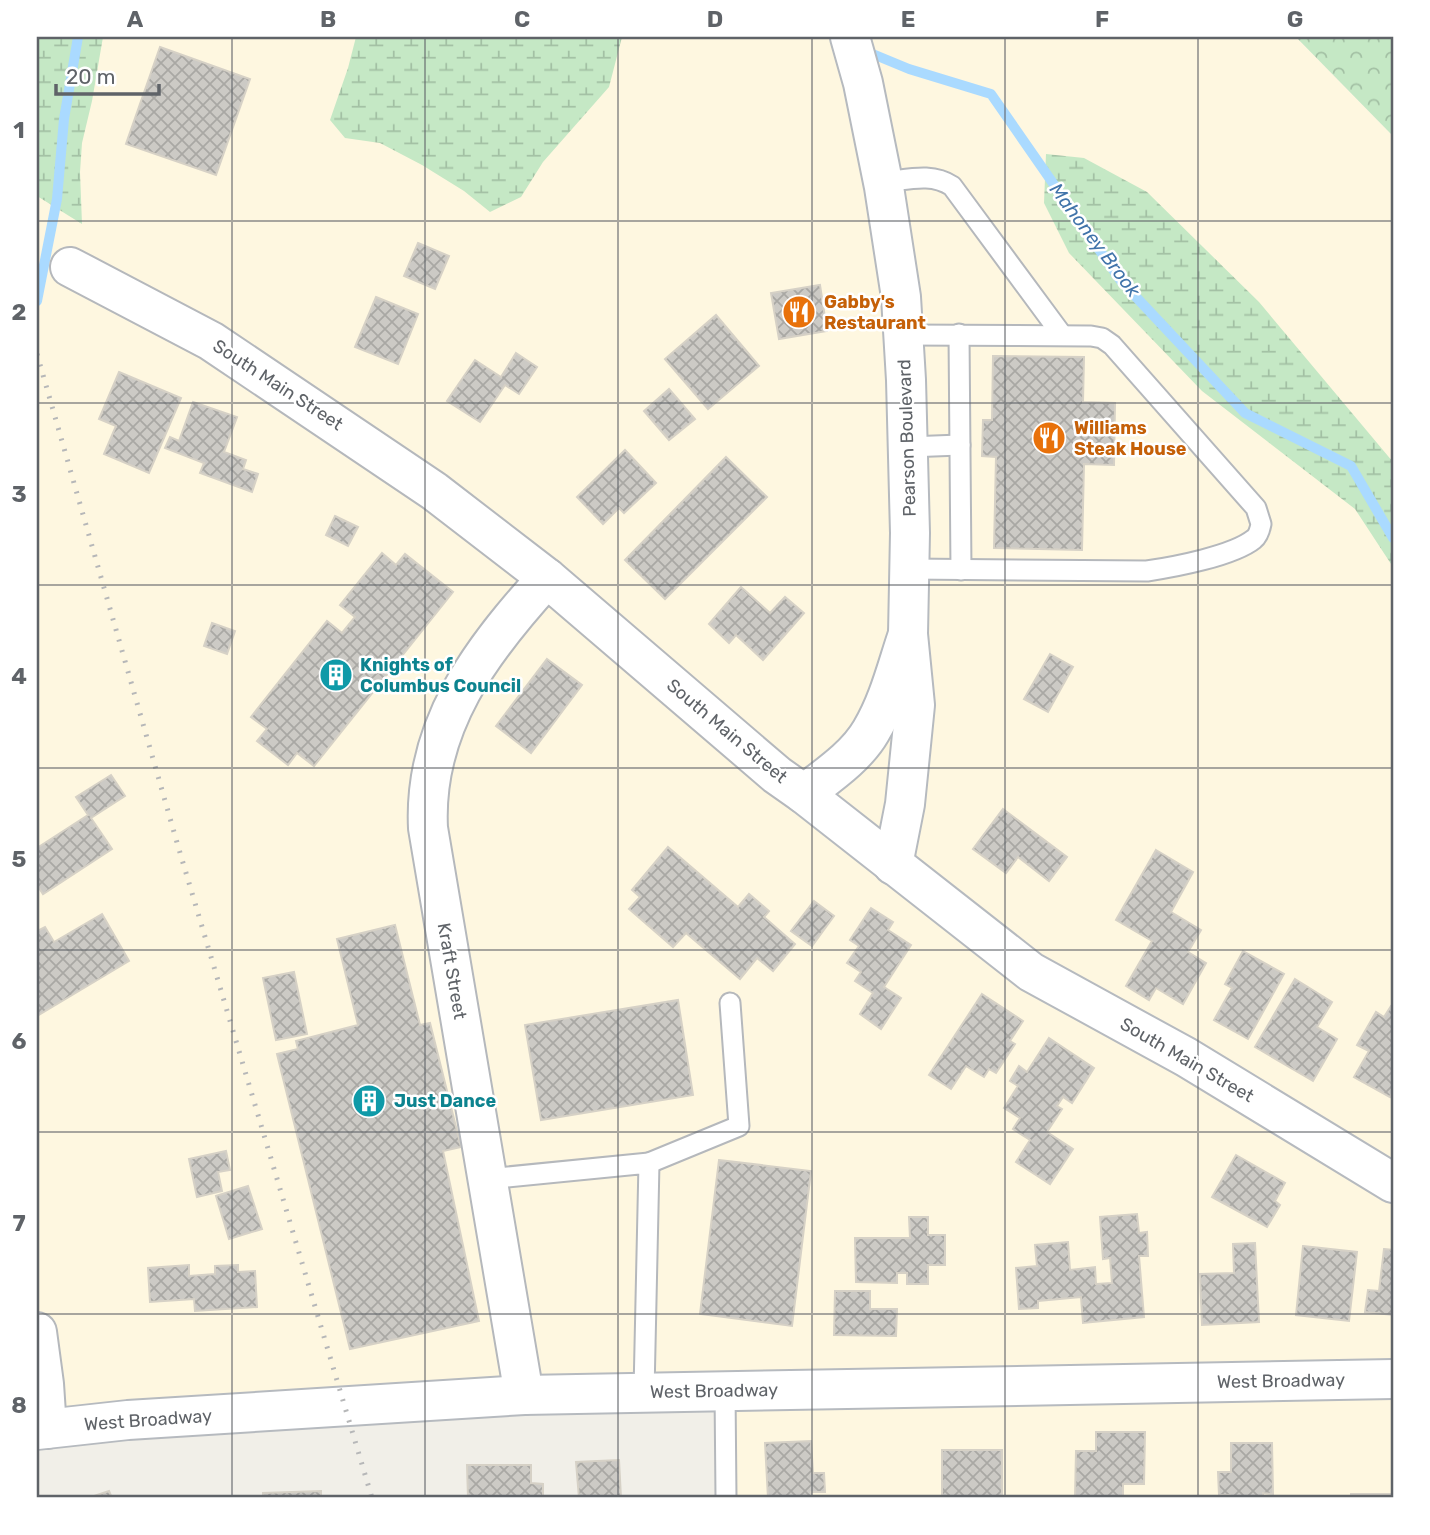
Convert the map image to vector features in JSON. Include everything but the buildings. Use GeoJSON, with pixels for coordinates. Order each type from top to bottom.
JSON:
{"type":"FeatureCollection","features":[{"type":"Feature","properties":{"kind":"street","name":"Pearson Boulevard"},"geometry":{"type":"LineString","coordinates":[[850,37],[863,83],[883,183],[901,297],[903,335],[908,447],[908,634],[915,705],[905,804],[893,865]]}},
{"type":"Feature","properties":{"kind":"street","name":"South Main Street"},"geometry":{"type":"LineString","coordinates":[[70,267],[212,341],[434,491],[547,578],[776,775],[1031,972],[1185,1057],[1393,1183]]}},
{"type":"Feature","properties":{"kind":"street","name":"Kraft Street"},"geometry":{"type":"LineString","coordinates":[[524,1395],[428,828],[427,801],[438,745],[463,686],[508,621],[547,578]]}},
{"type":"Feature","properties":{"kind":"street","name":"Pearson Boulevard"},"geometry":{"type":"LineString","coordinates":[[804,794],[840,766],[870,733],[883,706],[908,634]]}},
{"type":"Feature","properties":{"kind":"street"},"geometry":{"type":"LineString","coordinates":[[37,1332],[44,1384],[42,1429]]}},
{"type":"Feature","properties":{"kind":"street","name":"West Broadway"},"geometry":{"type":"LineString","coordinates":[[42,1429],[128,1420],[524,1395],[1393,1379]]}},
{"type":"Feature","properties":{"kind":"lane"},"geometry":{"type":"LineString","coordinates":[[883,183],[931,177],[952,186],[1062,335]]}},
{"type":"Feature","properties":{"kind":"lane"},"geometry":{"type":"LineString","coordinates":[[959,334],[961,570]]}},
{"type":"Feature","properties":{"kind":"lane"},"geometry":{"type":"LineString","coordinates":[[903,335],[1091,335],[1101,338],[1112,345],[1256,508],[1261,524],[1254,539],[1230,551],[1182,567],[1147,570],[909,569]]}},
{"type":"Feature","properties":{"kind":"lane"},"geometry":{"type":"LineString","coordinates":[[908,447],[960,445]]}},
{"type":"Feature","properties":{"kind":"lane"},"geometry":{"type":"LineString","coordinates":[[487,1179],[649,1163],[739,1126],[730,1003]]}},
{"type":"Feature","properties":{"kind":"lane"},"geometry":{"type":"LineString","coordinates":[[644,1392],[649,1163]]}},
{"type":"Feature","properties":{"kind":"lane"},"geometry":{"type":"LineString","coordinates":[[725,1390],[726,1498]]}},
{"type":"Feature","properties":{"kind":"shaded area"},"geometry":{"type":"Polygon","coordinates":[[[37,37],[1296,37],[1393,136],[1393,1498],[727,1498],[725,1391],[72,1426],[37,1332],[37,37]]]}},
{"type":"Feature","properties":{"kind":"green space"},"geometry":{"type":"Polygon","coordinates":[[[37,37],[103,37],[82,143],[82,224],[37,196],[37,37]]]}},
{"type":"Feature","properties":{"kind":"green space"},"geometry":{"type":"Polygon","coordinates":[[[356,37],[622,37],[609,87],[543,162],[521,197],[490,212],[464,191],[380,143],[345,138],[330,120],[356,37]]]}},
{"type":"Feature","properties":{"kind":"green space"},"geometry":{"type":"Polygon","coordinates":[[[1296,37],[1393,37],[1393,136],[1296,37]]]}},
{"type":"Feature","properties":{"kind":"green space"},"geometry":{"type":"Polygon","coordinates":[[[1046,154],[1084,158],[1147,192],[1259,302],[1393,462],[1393,567],[1355,509],[1202,391],[1069,253],[1044,203],[1046,154]]]}},
{"type":"Feature","properties":{"kind":"waterway"},"geometry":{"type":"LineString","coordinates":[[37,301],[57,199],[64,119],[78,37]]}},
{"type":"Feature","properties":{"kind":"waterway","name":"Mahoney Brook"},"geometry":{"type":"LineString","coordinates":[[863,50],[909,69],[991,94],[1121,281],[1245,413],[1351,466],[1393,538]]}},
{"type":"Feature","properties":{"kind":"railway"},"geometry":{"type":"LineString","coordinates":[[37,354],[178,846],[372,1498]]}},
{"type":"Feature","properties":{"kind":"place","name":"Gabby's Restaurant"},"geometry":{"type":"Point","coordinates":[799,312]}},
{"type":"Feature","properties":{"kind":"place","name":"Williams Steak House"},"geometry":{"type":"Point","coordinates":[1049,438]}},
{"type":"Feature","properties":{"kind":"place","name":"Knights of Columbus Council"},"geometry":{"type":"Point","coordinates":[336,675]}},
{"type":"Feature","properties":{"kind":"place","name":"Just Dance"},"geometry":{"type":"Point","coordinates":[369,1101]}}]}
